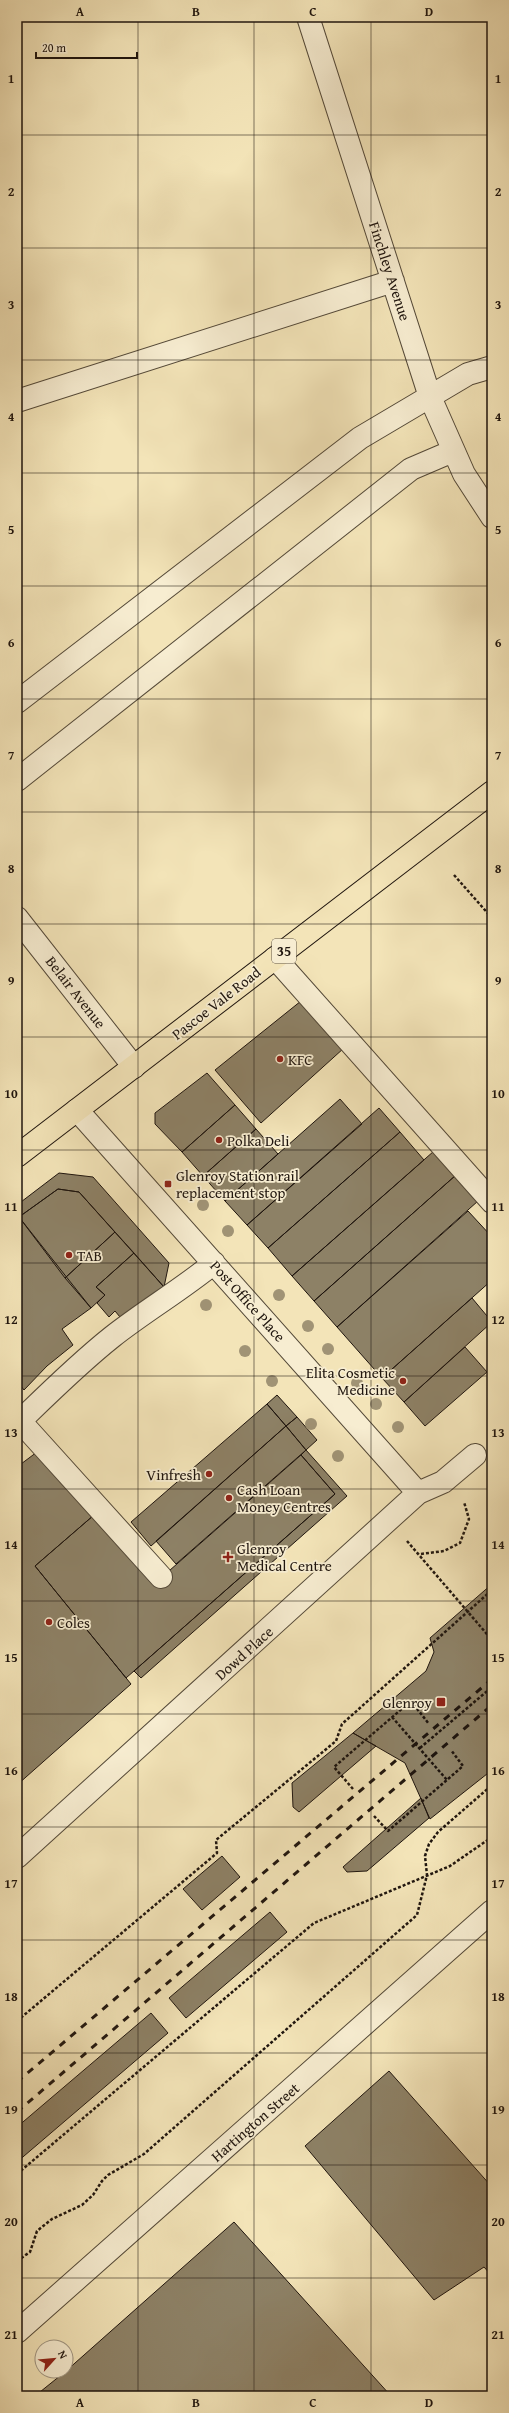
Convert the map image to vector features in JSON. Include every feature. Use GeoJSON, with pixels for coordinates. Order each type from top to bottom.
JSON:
{"type":"FeatureCollection","features":[{"type":"Feature","properties":{"kind":"main road","name":"Pascoe Vale Road"},"geometry":{"type":"LineString","coordinates":[[17,1156],[492,792]]}},
{"type":"Feature","properties":{"kind":"street","name":"Finchley Avenue"},"geometry":{"type":"LineString","coordinates":[[308,17],[430,397],[464,474],[492,516]]}},
{"type":"Feature","properties":{"kind":"street"},"geometry":{"type":"LineString","coordinates":[[17,401],[393,281]]}},
{"type":"Feature","properties":{"kind":"street"},"geometry":{"type":"LineString","coordinates":[[17,702],[360,438],[468,374],[492,367]]}},
{"type":"Feature","properties":{"kind":"street"},"geometry":{"type":"LineString","coordinates":[[17,780],[411,469],[453,451]]}},
{"type":"Feature","properties":{"kind":"street","name":"Belair Avenue"},"geometry":{"type":"LineString","coordinates":[[17,918],[134,1067]]}},
{"type":"Feature","properties":{"kind":"street"},"geometry":{"type":"LineString","coordinates":[[275,958],[492,1202]]}},
{"type":"Feature","properties":{"kind":"street","name":"Post Office Place"},"geometry":{"type":"LineString","coordinates":[[77,1110],[418,1493]]}},
{"type":"Feature","properties":{"kind":"street"},"geometry":{"type":"LineString","coordinates":[[161,1577],[18,1422],[47,1393],[112,1336],[172,1296],[214,1263]]}},
{"type":"Feature","properties":{"kind":"street","name":"Dowd Place"},"geometry":{"type":"LineString","coordinates":[[17,1857],[418,1493],[443,1482],[474,1455]]}},
{"type":"Feature","properties":{"kind":"street","name":"Hartington Street"},"geometry":{"type":"LineString","coordinates":[[17,2332],[492,1911]]}},
{"type":"Feature","properties":{"kind":"path"},"geometry":{"type":"LineString","coordinates":[[454,875],[492,918]]}},
{"type":"Feature","properties":{"kind":"path"},"geometry":{"type":"LineString","coordinates":[[420,1554],[444,1552],[460,1543],[469,1519],[453,1474]]}},
{"type":"Feature","properties":{"kind":"path"},"geometry":{"type":"LineString","coordinates":[[387,1521],[420,1554],[492,1640]]}},
{"type":"Feature","properties":{"kind":"path"},"geometry":{"type":"LineString","coordinates":[[17,2021],[218,1853],[216,1840],[336,1740],[342,1724],[492,1590]]}},
{"type":"Feature","properties":{"kind":"path"},"geometry":{"type":"LineString","coordinates":[[420,1748],[492,1688]]}},
{"type":"Feature","properties":{"kind":"path"},"geometry":{"type":"LineString","coordinates":[[353,1789],[334,1767],[392,1717],[411,1701],[429,1724]]}},
{"type":"Feature","properties":{"kind":"path"},"geometry":{"type":"LineString","coordinates":[[392,1717],[447,1780]]}},
{"type":"Feature","properties":{"kind":"path"},"geometry":{"type":"LineString","coordinates":[[374,1816],[388,1831],[463,1766],[451,1750]]}},
{"type":"Feature","properties":{"kind":"path"},"geometry":{"type":"LineString","coordinates":[[17,2261],[30,2252],[37,2231],[52,2219],[82,2205],[93,2195],[105,2178],[144,2154],[417,1915],[427,1875],[425,1856],[429,1844],[438,1832],[492,1785]]}},
{"type":"Feature","properties":{"kind":"path"},"geometry":{"type":"LineString","coordinates":[[17,2174],[314,1923],[450,1866],[492,1837]]}},
{"type":"Feature","properties":{"kind":"building","name":"KFC"},"geometry":{"type":"Polygon","coordinates":[[[301,1001],[344,1048],[261,1123],[215,1070],[301,1001]]]}},
{"type":"Feature","properties":{"kind":"building"},"geometry":{"type":"Polygon","coordinates":[[[207,1073],[235,1105],[182,1152],[155,1124],[155,1113],[207,1073]]]}},
{"type":"Feature","properties":{"kind":"building"},"geometry":{"type":"Polygon","coordinates":[[[340,1099],[362,1124],[247,1225],[225,1201],[340,1099]]]}},
{"type":"Feature","properties":{"kind":"building","name":"Polka Deli"},"geometry":{"type":"Polygon","coordinates":[[[235,1105],[256,1129],[203,1176],[182,1152],[235,1105]]]}},
{"type":"Feature","properties":{"kind":"building"},"geometry":{"type":"Polygon","coordinates":[[[379,1108],[400,1132],[268,1248],[247,1225],[379,1108]]]}},
{"type":"Feature","properties":{"kind":"building"},"geometry":{"type":"Polygon","coordinates":[[[256,1129],[278,1154],[225,1201],[203,1176],[256,1129]]]}},
{"type":"Feature","properties":{"kind":"building"},"geometry":{"type":"Polygon","coordinates":[[[400,1132],[424,1160],[292,1276],[268,1248],[400,1132]]]}},
{"type":"Feature","properties":{"kind":"building"},"geometry":{"type":"Polygon","coordinates":[[[434,1151],[456,1175],[314,1301],[292,1276],[434,1151]]]}},
{"type":"Feature","properties":{"kind":"building"},"geometry":{"type":"Polygon","coordinates":[[[59,1173],[93,1177],[169,1263],[164,1287],[79,1192],[58,1189],[19,1217],[17,1205],[59,1173]]]}},
{"type":"Feature","properties":{"kind":"building"},"geometry":{"type":"Polygon","coordinates":[[[456,1175],[478,1201],[337,1327],[314,1301],[456,1175]]]}},
{"type":"Feature","properties":{"kind":"building","name":"TAB"},"geometry":{"type":"Polygon","coordinates":[[[58,1189],[79,1192],[115,1232],[65,1278],[19,1217],[58,1189]]]}},
{"type":"Feature","properties":{"kind":"building"},"geometry":{"type":"Polygon","coordinates":[[[468,1211],[492,1237],[492,1280],[382,1378],[337,1327],[468,1211]]]}},
{"type":"Feature","properties":{"kind":"building"},"geometry":{"type":"Polygon","coordinates":[[[19,1217],[91,1308],[62,1329],[73,1345],[47,1366],[24,1390],[17,1381],[17,1218],[19,1217]]]}},
{"type":"Feature","properties":{"kind":"building"},"geometry":{"type":"Polygon","coordinates":[[[115,1232],[134,1253],[96,1287],[105,1295],[91,1308],[65,1278],[115,1232]]]}},
{"type":"Feature","properties":{"kind":"building"},"geometry":{"type":"Polygon","coordinates":[[[134,1253],[164,1287],[120,1317],[115,1311],[109,1317],[97,1303],[105,1295],[96,1287],[134,1253]]]}},
{"type":"Feature","properties":{"kind":"building"},"geometry":{"type":"Polygon","coordinates":[[[472,1298],[492,1322],[404,1402],[382,1378],[472,1298]]]}},
{"type":"Feature","properties":{"kind":"building"},"geometry":{"type":"Polygon","coordinates":[[[465,1347],[487,1372],[425,1426],[404,1402],[465,1347]]]}},
{"type":"Feature","properties":{"kind":"building"},"geometry":{"type":"Polygon","coordinates":[[[277,1395],[297,1417],[286,1426],[267,1404],[277,1395]]]}},
{"type":"Feature","properties":{"kind":"building","name":"Vinfresh"},"geometry":{"type":"Polygon","coordinates":[[[267,1404],[286,1426],[151,1546],[131,1522],[267,1404]]]}},
{"type":"Feature","properties":{"kind":"building"},"geometry":{"type":"Polygon","coordinates":[[[297,1417],[317,1440],[306,1450],[286,1426],[297,1417]]]}},
{"type":"Feature","properties":{"kind":"building","name":"Cash Loan Money Centres"},"geometry":{"type":"Polygon","coordinates":[[[286,1426],[306,1450],[176,1564],[156,1541],[286,1426]]]}},
{"type":"Feature","properties":{"kind":"building"},"geometry":{"type":"Polygon","coordinates":[[[306,1450],[347,1496],[141,1678],[134,1671],[335,1494],[301,1455],[306,1450]]]}},
{"type":"Feature","properties":{"kind":"building","name":"Coles"},"geometry":{"type":"Polygon","coordinates":[[[37,1452],[94,1515],[35,1566],[131,1684],[17,1785],[17,1467],[37,1452]]]}},
{"type":"Feature","properties":{"kind":"building"},"geometry":{"type":"Polygon","coordinates":[[[301,1455],[335,1494],[126,1678],[35,1566],[94,1515],[153,1585],[301,1455]]]}},
{"type":"Feature","properties":{"kind":"building","name":"Glenroy"},"geometry":{"type":"Polygon","coordinates":[[[492,1584],[492,1770],[430,1819],[405,1763],[353,1733],[426,1671],[434,1652],[430,1638],[492,1584]]]}},
{"type":"Feature","properties":{"kind":"building"},"geometry":{"type":"Polygon","coordinates":[[[353,1733],[376,1746],[299,1812],[293,1807],[292,1783],[353,1733]]]}},
{"type":"Feature","properties":{"kind":"building"},"geometry":{"type":"Polygon","coordinates":[[[421,1798],[429,1818],[367,1871],[347,1872],[343,1867],[421,1798]]]}},
{"type":"Feature","properties":{"kind":"building"},"geometry":{"type":"Polygon","coordinates":[[[222,1856],[240,1877],[202,1910],[183,1889],[222,1856]]]}},
{"type":"Feature","properties":{"kind":"building"},"geometry":{"type":"Polygon","coordinates":[[[270,1912],[287,1932],[186,2018],[169,1998],[270,1912]]]}},
{"type":"Feature","properties":{"kind":"building"},"geometry":{"type":"Polygon","coordinates":[[[151,2013],[168,2033],[17,2162],[17,2127],[151,2013]]]}},
{"type":"Feature","properties":{"kind":"building"},"geometry":{"type":"Polygon","coordinates":[[[389,2071],[492,2187],[492,2276],[484,2267],[434,2300],[305,2146],[389,2071]]]}},
{"type":"Feature","properties":{"kind":"building"},"geometry":{"type":"Polygon","coordinates":[[[234,2222],[391,2396],[35,2396],[56,2379],[74,2379],[74,2364],[234,2222]]]}},
{"type":"Feature","properties":{"kind":"railway"},"geometry":{"type":"LineString","coordinates":[[17,2082],[492,1679]]}},
{"type":"Feature","properties":{"kind":"railway"},"geometry":{"type":"LineString","coordinates":[[17,2112],[492,1705]]}},
{"type":"Feature","properties":{"kind":"place","name":"KFC"},"geometry":{"type":"Point","coordinates":[280,1059]}},
{"type":"Feature","properties":{"kind":"place","name":"Polka Deli"},"geometry":{"type":"Point","coordinates":[219,1140]}},
{"type":"Feature","properties":{"kind":"place","name":"Glenroy Station rail replacement stop"},"geometry":{"type":"Point","coordinates":[168,1184]}},
{"type":"Feature","properties":{"kind":"place","name":"TAB"},"geometry":{"type":"Point","coordinates":[69,1255]}},
{"type":"Feature","properties":{"kind":"place","name":"Elita Cosmetic Medicine"},"geometry":{"type":"Point","coordinates":[403,1381]}},
{"type":"Feature","properties":{"kind":"place","name":"Vinfresh"},"geometry":{"type":"Point","coordinates":[209,1474]}},
{"type":"Feature","properties":{"kind":"place","name":"Cash Loan Money Centres"},"geometry":{"type":"Point","coordinates":[229,1498]}},
{"type":"Feature","properties":{"kind":"place","name":"Glenroy Medical Centre"},"geometry":{"type":"Point","coordinates":[228,1557]}},
{"type":"Feature","properties":{"kind":"place","name":"Coles"},"geometry":{"type":"Point","coordinates":[49,1622]}},
{"type":"Feature","properties":{"kind":"place","name":"Glenroy"},"geometry":{"type":"Point","coordinates":[441,1702]}}]}
